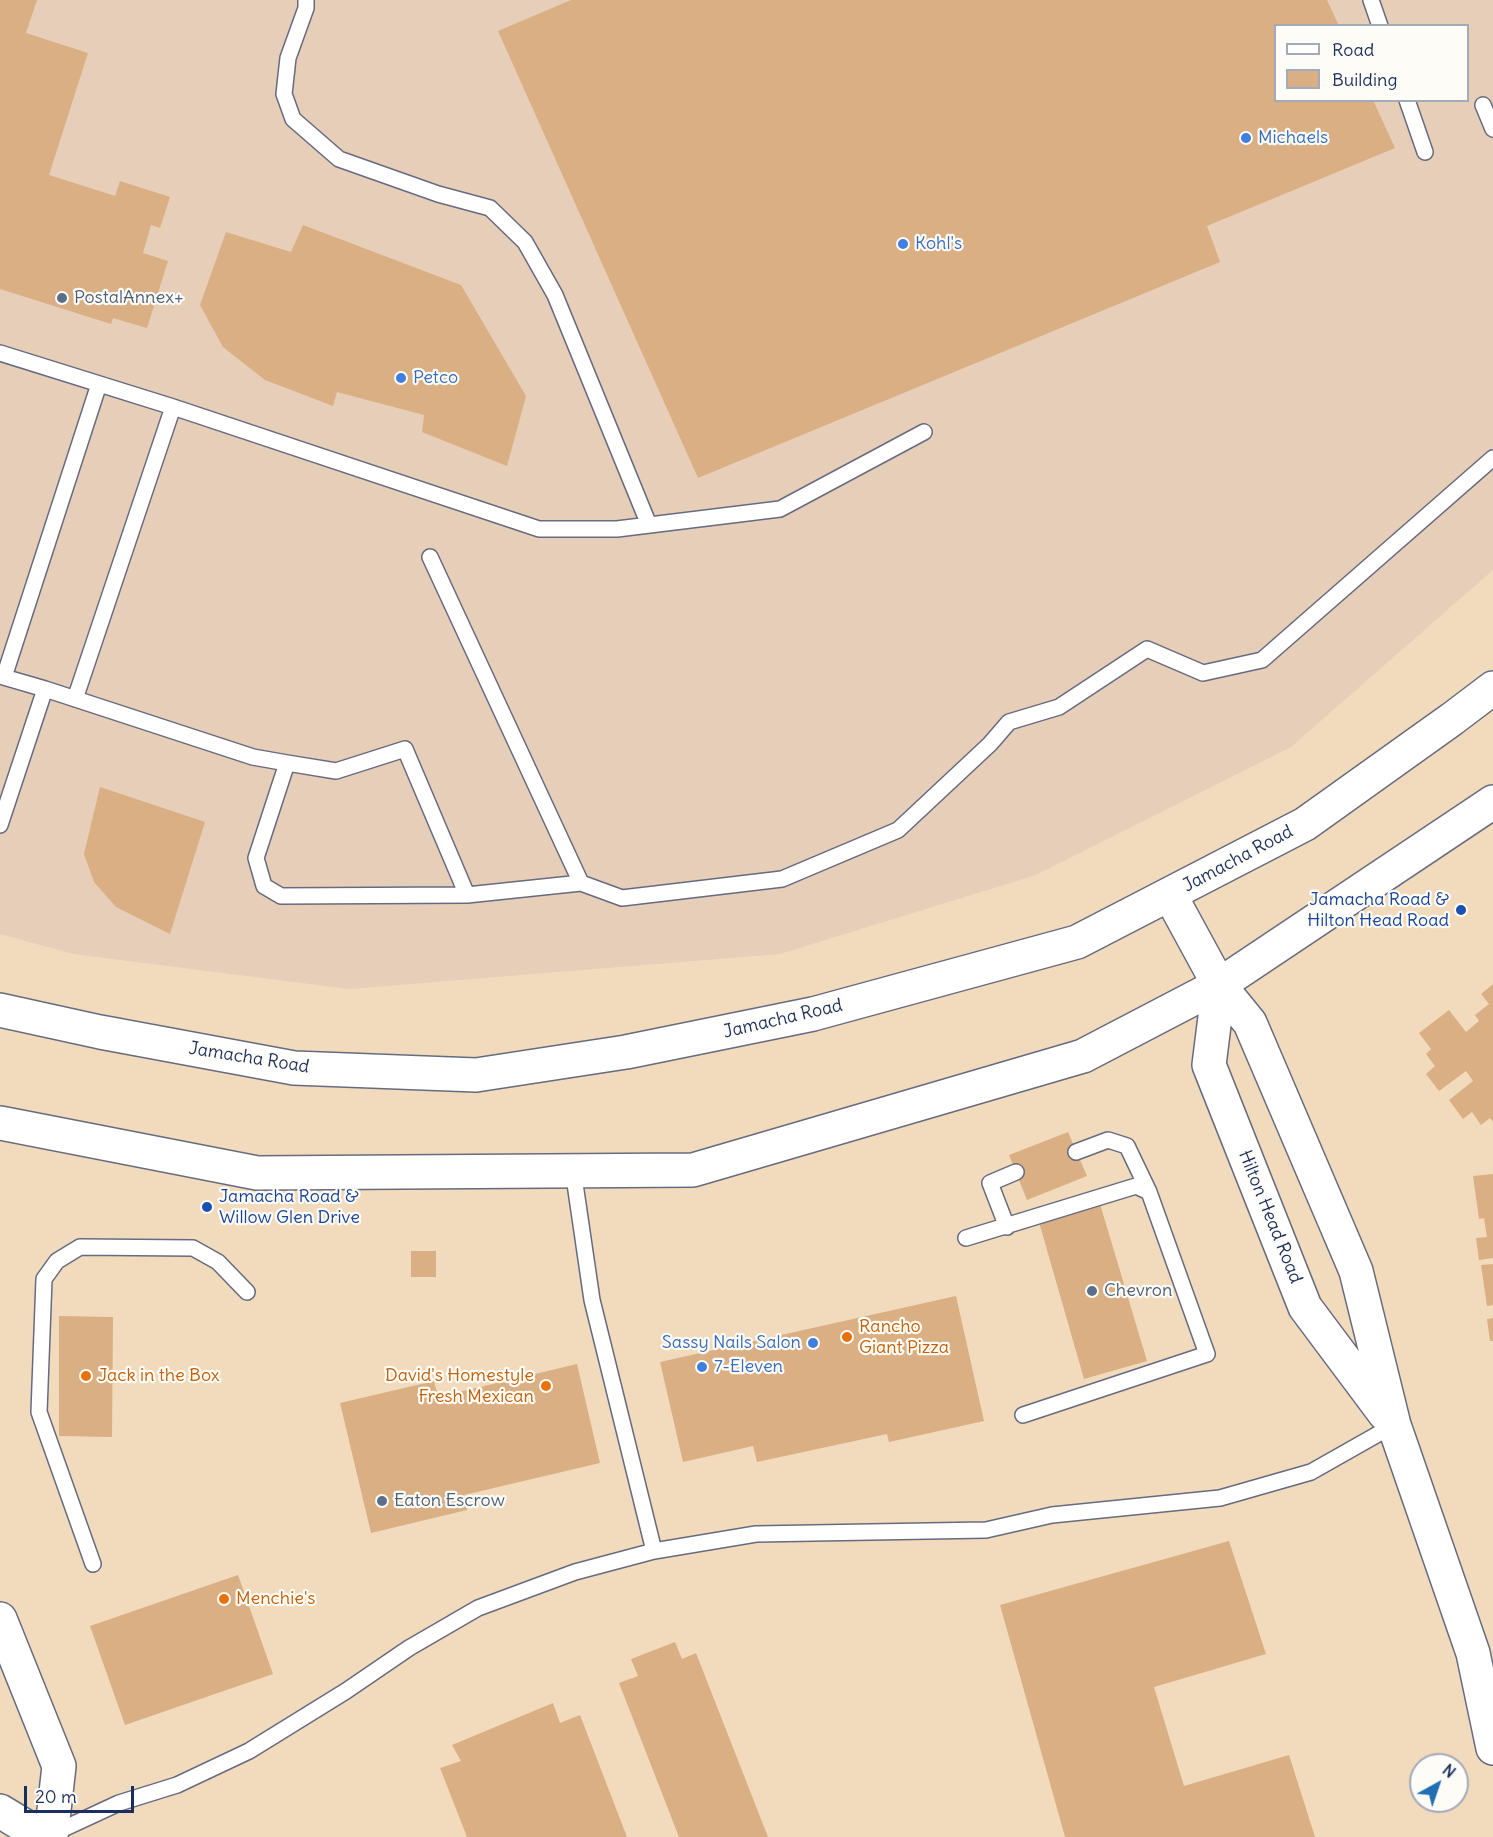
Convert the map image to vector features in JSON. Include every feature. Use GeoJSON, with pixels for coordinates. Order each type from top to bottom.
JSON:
{"type":"FeatureCollection","features":[{"type":"Feature","properties":{"kind":"main road","name":"Jamacha Road"},"geometry":{"type":"LineString","coordinates":[[0,1010],[100,1032],[294,1068],[477,1075],[626,1052],[813,1014],[1077,942],[1305,824],[1493,688]]}},
{"type":"Feature","properties":{"kind":"main road"},"geometry":{"type":"LineString","coordinates":[[0,1124],[257,1173],[693,1170],[1083,1056],[1219,985],[1493,802]]}},
{"type":"Feature","properties":{"kind":"main road","name":"Hilton Head Road"},"geometry":{"type":"LineString","coordinates":[[1170,895],[1219,985],[1250,1023],[1356,1271],[1394,1425],[1473,1653],[1493,1748]]}},
{"type":"Feature","properties":{"kind":"main road","name":"Hilton Head Road"},"geometry":{"type":"LineString","coordinates":[[1219,985],[1209,1065],[1292,1274],[1305,1306],[1394,1425]]}},
{"type":"Feature","properties":{"kind":"main road"},"geometry":{"type":"LineString","coordinates":[[0,1619],[59,1766],[51,1836],[28,1828],[0,1811]]}},
{"type":"Feature","properties":{"kind":"lane"},"geometry":{"type":"LineString","coordinates":[[306,0],[306,8],[288,58],[284,94],[293,119],[339,159],[438,194],[490,208],[525,242],[555,295],[649,525]]}},
{"type":"Feature","properties":{"kind":"lane"},"geometry":{"type":"LineString","coordinates":[[1371,0],[1379,24]]}},
{"type":"Feature","properties":{"kind":"lane"},"geometry":{"type":"LineString","coordinates":[[1408,102],[1425,152]]}},
{"type":"Feature","properties":{"kind":"lane"},"geometry":{"type":"LineString","coordinates":[[1483,105],[1493,129]]}},
{"type":"Feature","properties":{"kind":"lane"},"geometry":{"type":"LineString","coordinates":[[0,353],[173,407],[539,529],[617,529],[780,509],[924,432]]}},
{"type":"Feature","properties":{"kind":"lane"},"geometry":{"type":"LineString","coordinates":[[99,384],[2,676],[253,757],[336,771],[405,750],[467,895]]}},
{"type":"Feature","properties":{"kind":"lane"},"geometry":{"type":"LineString","coordinates":[[75,699],[173,407]]}},
{"type":"Feature","properties":{"kind":"lane"},"geometry":{"type":"LineString","coordinates":[[287,763],[256,858],[264,886],[281,897],[467,895],[581,883],[622,898],[782,879],[898,830],[990,744],[1009,722],[1059,707],[1147,649],[1203,673],[1262,660],[1493,458]]}},
{"type":"Feature","properties":{"kind":"lane"},"geometry":{"type":"LineString","coordinates":[[430,557],[581,883]]}},
{"type":"Feature","properties":{"kind":"lane"},"geometry":{"type":"LineString","coordinates":[[0,825],[45,689]]}},
{"type":"Feature","properties":{"kind":"lane"},"geometry":{"type":"LineString","coordinates":[[1023,1415],[1207,1354],[1149,1192],[1127,1146],[1108,1140],[1076,1152]]}},
{"type":"Feature","properties":{"kind":"lane"},"geometry":{"type":"LineString","coordinates":[[573,1170],[592,1300],[654,1551]]}},
{"type":"Feature","properties":{"kind":"lane"},"geometry":{"type":"LineString","coordinates":[[1007,1227],[990,1182],[1016,1172]]}},
{"type":"Feature","properties":{"kind":"lane"},"geometry":{"type":"LineString","coordinates":[[966,1238],[1136,1186],[1149,1192]]}},
{"type":"Feature","properties":{"kind":"lane"},"geometry":{"type":"LineString","coordinates":[[93,1564],[39,1412],[44,1279],[57,1261],[80,1247],[193,1248],[218,1262],[247,1292]]}},
{"type":"Feature","properties":{"kind":"lane"},"geometry":{"type":"LineString","coordinates":[[51,1836],[119,1803],[177,1785],[249,1751],[346,1691],[409,1648],[478,1608],[575,1572],[654,1551],[756,1534],[986,1530],[1052,1515],[1220,1498],[1311,1472],[1394,1425]]}},
{"type":"Feature","properties":{"kind":"shaded area"},"geometry":{"type":"Polygon","coordinates":[[[0,0],[1493,0],[1493,570],[1291,747],[1036,875],[780,954],[349,989],[73,954],[0,934],[0,0]]]}},
{"type":"Feature","properties":{"kind":"building"},"geometry":{"type":"Polygon","coordinates":[[[0,0],[37,0],[26,33],[88,53],[49,175],[115,196],[120,181],[170,197],[160,228],[151,225],[143,253],[168,261],[147,328],[113,318],[111,324],[0,289],[0,0]]]}},
{"type":"Feature","properties":{"kind":"building","name":"Kohl's"},"geometry":{"type":"Polygon","coordinates":[[[571,0],[1327,0],[1338,24],[1274,24],[1274,102],[1374,102],[1395,148],[1207,226],[1220,262],[698,478],[498,31],[571,0]]]}},
{"type":"Feature","properties":{"kind":"building"},"geometry":{"type":"Polygon","coordinates":[[[303,225],[461,285],[526,396],[507,466],[422,432],[424,415],[337,392],[333,406],[265,380],[223,347],[200,305],[226,232],[291,252],[303,225]]]}},
{"type":"Feature","properties":{"kind":"building"},"geometry":{"type":"Polygon","coordinates":[[[100,787],[205,822],[170,934],[116,907],[94,882],[84,854],[100,787]]]}},
{"type":"Feature","properties":{"kind":"building"},"geometry":{"type":"Polygon","coordinates":[[[1493,984],[1493,1122],[1490,1118],[1481,1125],[1472,1112],[1463,1119],[1449,1100],[1473,1081],[1466,1071],[1439,1091],[1426,1074],[1435,1066],[1426,1054],[1431,1049],[1419,1033],[1449,1010],[1466,1032],[1479,1021],[1475,1015],[1489,1004],[1481,994],[1493,984]]]}},
{"type":"Feature","properties":{"kind":"building"},"geometry":{"type":"Polygon","coordinates":[[[1068,1132],[1087,1176],[1027,1200],[1009,1155],[1068,1132]]]}},
{"type":"Feature","properties":{"kind":"building"},"geometry":{"type":"Polygon","coordinates":[[[1493,1174],[1493,1258],[1479,1260],[1476,1238],[1487,1237],[1484,1218],[1479,1219],[1473,1176],[1493,1174]]]}},
{"type":"Feature","properties":{"kind":"building","name":"Chevron"},"geometry":{"type":"Polygon","coordinates":[[[1100,1204],[1147,1361],[1084,1379],[1039,1222],[1100,1204]]]}},
{"type":"Feature","properties":{"kind":"building"},"geometry":{"type":"Polygon","coordinates":[[[411,1251],[436,1251],[436,1277],[411,1277],[411,1251]]]}},
{"type":"Feature","properties":{"kind":"building"},"geometry":{"type":"Polygon","coordinates":[[[1493,1264],[1493,1305],[1487,1306],[1481,1265],[1493,1264]]]}},
{"type":"Feature","properties":{"kind":"building"},"geometry":{"type":"Polygon","coordinates":[[[956,1296],[984,1421],[889,1442],[887,1434],[757,1462],[753,1446],[683,1462],[660,1362],[956,1296]]]}},
{"type":"Feature","properties":{"kind":"building","name":"Jack in the Box"},"geometry":{"type":"Polygon","coordinates":[[[59,1316],[113,1317],[112,1437],[59,1436],[59,1316]]]}},
{"type":"Feature","properties":{"kind":"building"},"geometry":{"type":"Polygon","coordinates":[[[1493,1318],[1493,1341],[1490,1341],[1487,1319],[1493,1318]]]}},
{"type":"Feature","properties":{"kind":"building"},"geometry":{"type":"Polygon","coordinates":[[[577,1364],[600,1463],[464,1495],[467,1510],[371,1533],[340,1403],[434,1381],[438,1397],[577,1364]]]}},
{"type":"Feature","properties":{"kind":"building"},"geometry":{"type":"Polygon","coordinates":[[[1229,1541],[1266,1654],[1154,1687],[1184,1786],[1289,1755],[1315,1837],[1065,1837],[1000,1605],[1229,1541]]]}},
{"type":"Feature","properties":{"kind":"building"},"geometry":{"type":"Polygon","coordinates":[[[238,1575],[273,1674],[125,1725],[90,1626],[238,1575]]]}},
{"type":"Feature","properties":{"kind":"building"},"geometry":{"type":"Polygon","coordinates":[[[675,1642],[682,1659],[696,1653],[768,1837],[679,1837],[619,1683],[638,1676],[631,1659],[675,1642]]]}},
{"type":"Feature","properties":{"kind":"building"},"geometry":{"type":"Polygon","coordinates":[[[553,1703],[560,1723],[580,1715],[627,1837],[467,1837],[440,1768],[461,1761],[452,1745],[553,1703]]]}},
{"type":"Feature","properties":{"kind":"place","name":"Michaels"},"geometry":{"type":"Point","coordinates":[1246,138]}},
{"type":"Feature","properties":{"kind":"place","name":"Kohl's"},"geometry":{"type":"Point","coordinates":[903,244]}},
{"type":"Feature","properties":{"kind":"place","name":"PostalAnnex+"},"geometry":{"type":"Point","coordinates":[62,298]}},
{"type":"Feature","properties":{"kind":"place","name":"Petco"},"geometry":{"type":"Point","coordinates":[401,378]}},
{"type":"Feature","properties":{"kind":"place","name":"Jamacha Road & Hilton Head Road"},"geometry":{"type":"Point","coordinates":[1461,910]}},
{"type":"Feature","properties":{"kind":"place","name":"Jamacha Road & Willow Glen Drive"},"geometry":{"type":"Point","coordinates":[207,1207]}},
{"type":"Feature","properties":{"kind":"place","name":"Chevron"},"geometry":{"type":"Point","coordinates":[1092,1291]}},
{"type":"Feature","properties":{"kind":"place","name":"Rancho Giant Pizza"},"geometry":{"type":"Point","coordinates":[847,1337]}},
{"type":"Feature","properties":{"kind":"place","name":"Sassy Nails Salon"},"geometry":{"type":"Point","coordinates":[813,1343]}},
{"type":"Feature","properties":{"kind":"place","name":"7-Eleven"},"geometry":{"type":"Point","coordinates":[702,1367]}},
{"type":"Feature","properties":{"kind":"place","name":"Jack in the Box"},"geometry":{"type":"Point","coordinates":[86,1376]}},
{"type":"Feature","properties":{"kind":"place","name":"David's Homestyle Fresh Mexican"},"geometry":{"type":"Point","coordinates":[546,1386]}},
{"type":"Feature","properties":{"kind":"place","name":"Eaton Escrow"},"geometry":{"type":"Point","coordinates":[382,1501]}},
{"type":"Feature","properties":{"kind":"place","name":"Menchie's"},"geometry":{"type":"Point","coordinates":[224,1599]}}]}
